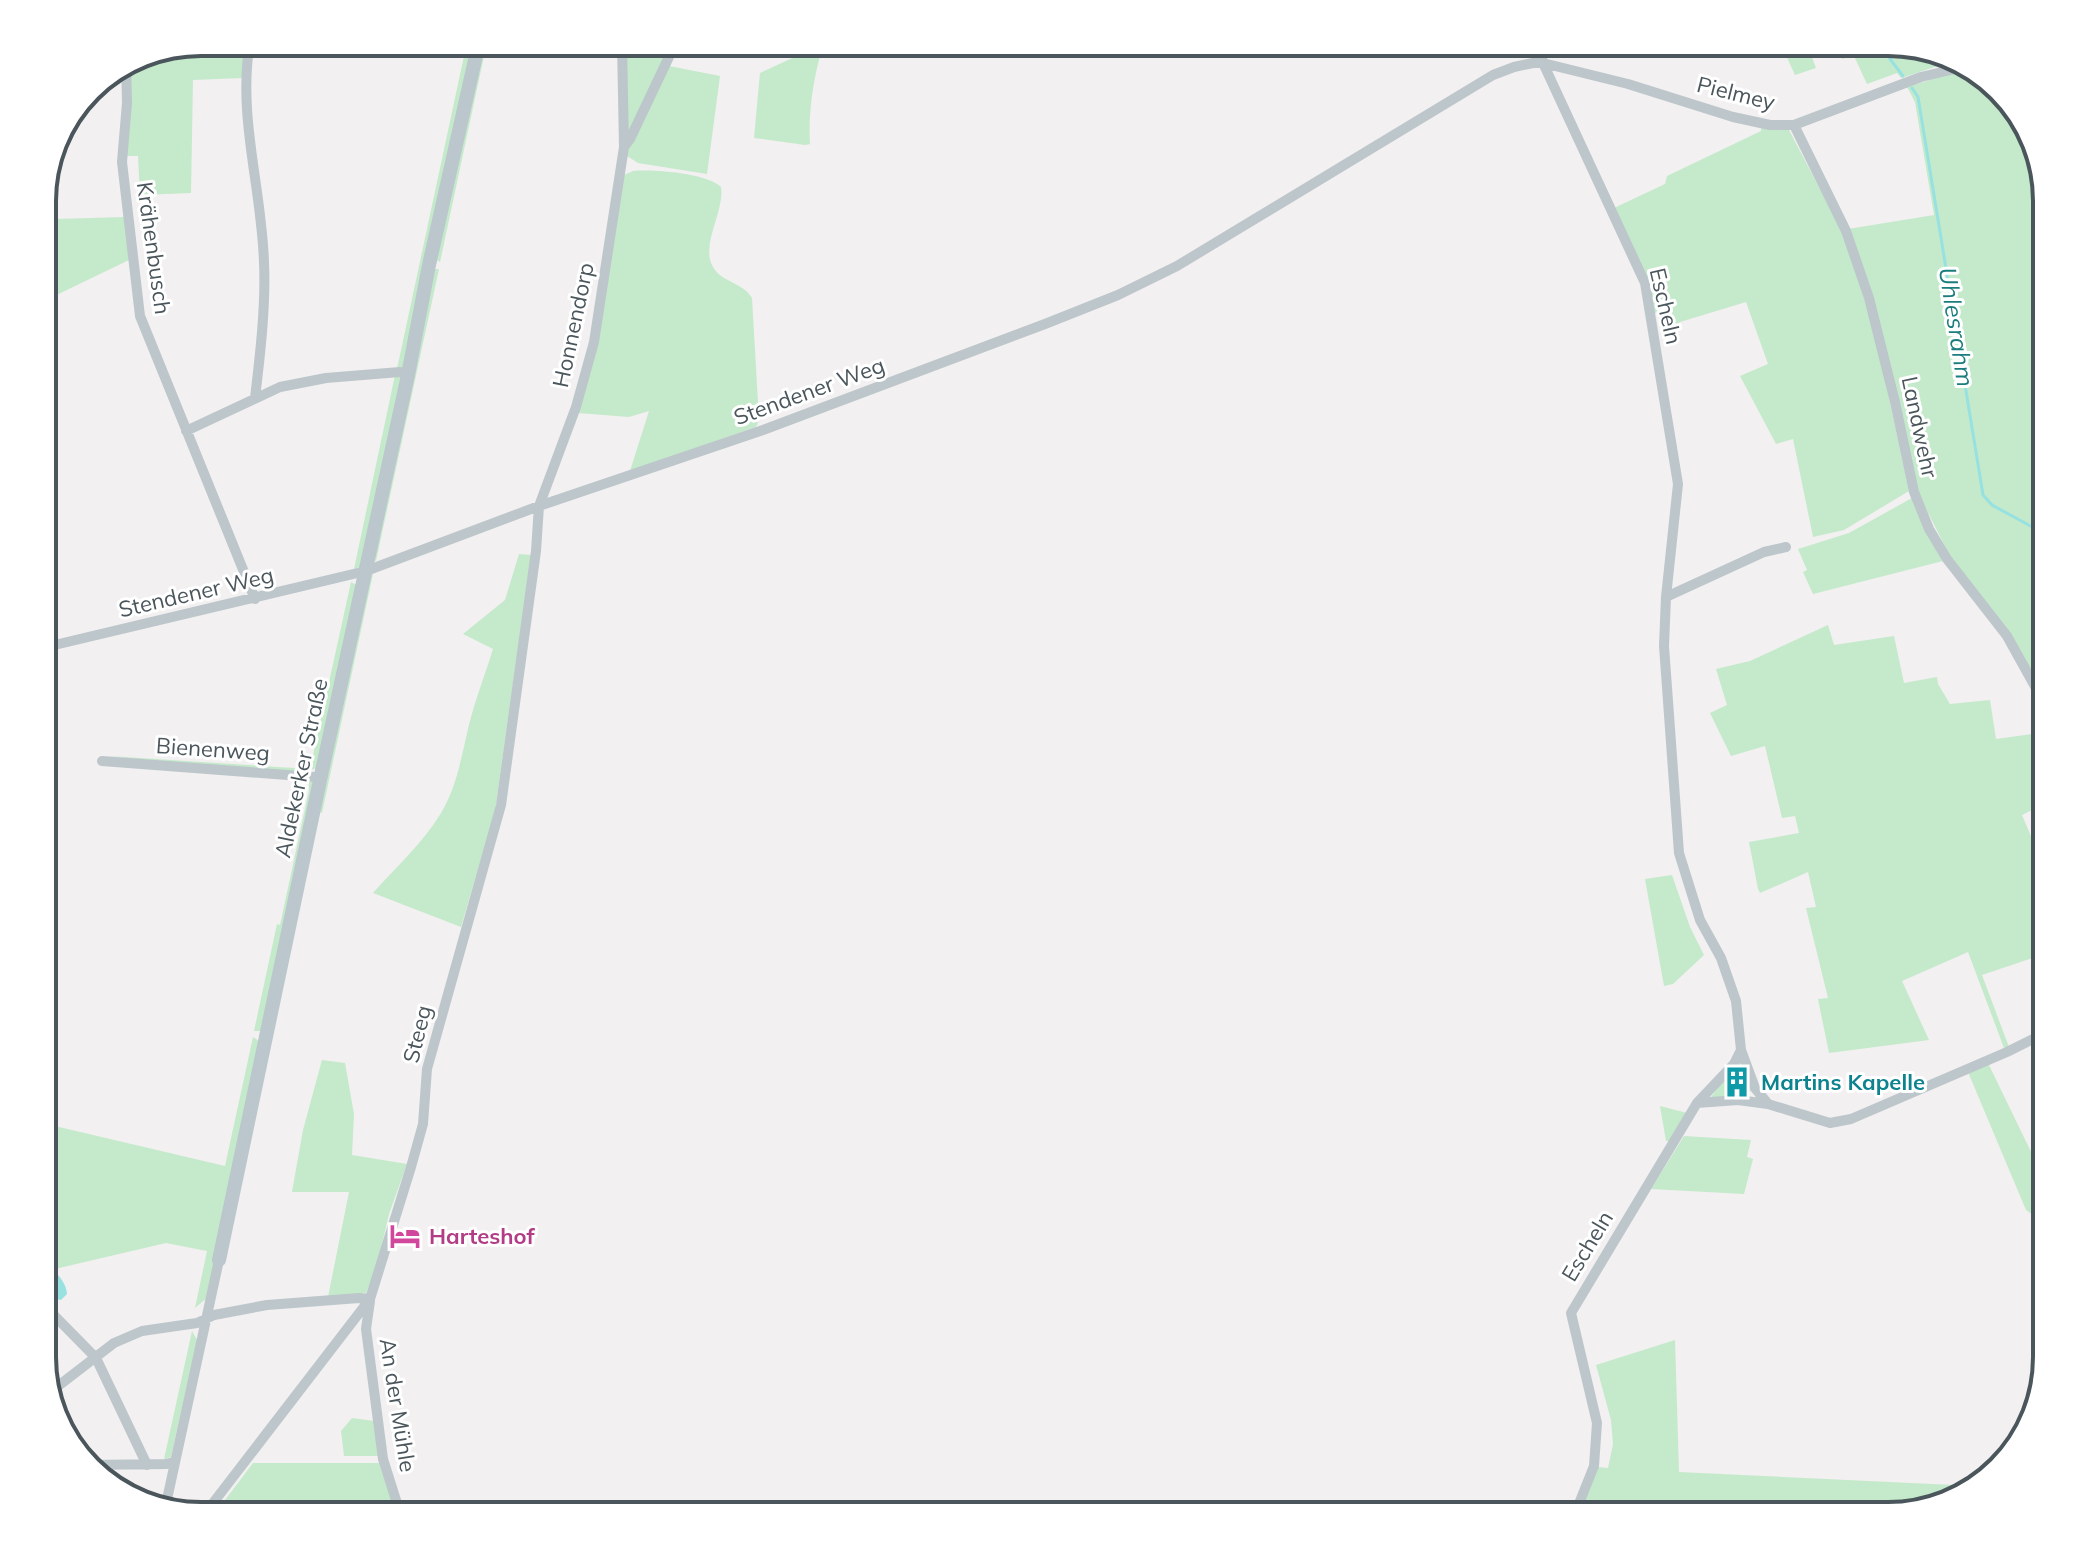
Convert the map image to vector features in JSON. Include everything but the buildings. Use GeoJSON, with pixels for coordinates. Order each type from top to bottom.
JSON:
{"type":"FeatureCollection","features":[{"type":"Feature","properties":{"kind":"street"},"geometry":{"type":"LineString","coordinates":[[249,56],[246,97],[265,263],[255,398]]}},
{"type":"Feature","properties":{"kind":"street","name":"Aldekerker Straße"},"geometry":{"type":"LineString","coordinates":[[167,1498],[476,56]]}},
{"type":"Feature","properties":{"kind":"street","name":"Honnendorp"},"geometry":{"type":"LineString","coordinates":[[539,506],[576,407],[594,342],[624,147],[622,56]]}},
{"type":"Feature","properties":{"kind":"street","name":"Honnendorp"},"geometry":{"type":"LineString","coordinates":[[624,147],[669,56]]}},
{"type":"Feature","properties":{"kind":"street","name":"Escheln"},"geometry":{"type":"LineString","coordinates":[[1542,56],[1645,283],[1678,484],[1664,646],[1679,853],[1700,920],[1721,958],[1736,1001],[1741,1050],[1755,1088],[1768,1104]]}},
{"type":"Feature","properties":{"kind":"street","name":"Pielmey"},"geometry":{"type":"LineString","coordinates":[[1543,63],[1770,125],[1794,125],[1921,77],[1950,70]]}},
{"type":"Feature","properties":{"kind":"street","name":"Stendener Weg"},"geometry":{"type":"LineString","coordinates":[[56,645],[366,571],[539,506],[763,430],[1045,324],[1118,295],[1177,266],[1493,75],[1523,65],[1543,63]]}},
{"type":"Feature","properties":{"kind":"street","name":"Krähenbusch"},"geometry":{"type":"LineString","coordinates":[[126,76],[122,162],[140,316],[255,599]]}},
{"type":"Feature","properties":{"kind":"street","name":"Landwehr"},"geometry":{"type":"LineString","coordinates":[[1794,125],[1846,231],[1869,298],[1914,492],[1929,529],[1947,559],[2007,636],[2033,683]]}},
{"type":"Feature","properties":{"kind":"street"},"geometry":{"type":"LineString","coordinates":[[186,431],[280,387],[326,378],[400,372],[408,375]]}},
{"type":"Feature","properties":{"kind":"street","name":"Steeg"},"geometry":{"type":"LineString","coordinates":[[214,1502],[370,1299],[423,1124],[427,1069],[501,805],[536,551],[539,506]]}},
{"type":"Feature","properties":{"kind":"street"},"geometry":{"type":"LineString","coordinates":[[1666,597],[1764,552],[1786,547]]}},
{"type":"Feature","properties":{"kind":"street","name":"Bienenweg"},"geometry":{"type":"LineString","coordinates":[[102,761],[314,777],[320,780]]}},
{"type":"Feature","properties":{"kind":"street"},"geometry":{"type":"LineString","coordinates":[[1697,1103],[1738,1100],[1768,1104],[1830,1123],[1851,1119],[2033,1039]]}},
{"type":"Feature","properties":{"kind":"street","name":"Escheln"},"geometry":{"type":"LineString","coordinates":[[1580,1502],[1594,1466],[1597,1423],[1571,1313],[1697,1103],[1734,1064],[1741,1050]]}},
{"type":"Feature","properties":{"kind":"street"},"geometry":{"type":"LineString","coordinates":[[59,1386],[114,1343],[137,1332],[197,1323],[214,1315],[267,1305],[370,1299]]}},
{"type":"Feature","properties":{"kind":"street","name":"An der Mühle"},"geometry":{"type":"LineString","coordinates":[[370,1299],[366,1329],[383,1459],[397,1502]]}},
{"type":"Feature","properties":{"kind":"street"},"geometry":{"type":"LineString","coordinates":[[56,1317],[96,1358],[147,1465]]}},
{"type":"Feature","properties":{"kind":"street"},"geometry":{"type":"LineString","coordinates":[[104,1465],[175,1462]]}},
{"type":"Feature","properties":{"kind":"green space"},"geometry":{"type":"Polygon","coordinates":[[[245,56],[243,78],[193,80],[191,193],[140,195],[138,156],[125,156],[129,74],[182,57],[245,56]]]}},
{"type":"Feature","properties":{"kind":"green space"},"geometry":{"type":"Polygon","coordinates":[[[464,56],[471,56],[405,368],[397,369],[464,56]]]}},
{"type":"Feature","properties":{"kind":"green space"},"geometry":{"type":"Polygon","coordinates":[[[480,56],[484,56],[440,262],[437,260],[480,56]]]}},
{"type":"Feature","properties":{"kind":"green space"},"geometry":{"type":"Polygon","coordinates":[[[626,56],[666,56],[627,137],[626,56]]]}},
{"type":"Feature","properties":{"kind":"green space"},"geometry":{"type":"Polygon","coordinates":[[[797,56],[820,56],[812,93],[810,144],[754,138],[760,73],[797,56]]]}},
{"type":"Feature","properties":{"kind":"green space"},"geometry":{"type":"Polygon","coordinates":[[[1786,56],[1812,56],[1816,68],[1795,75],[1786,56]]]}},
{"type":"Feature","properties":{"kind":"green space"},"geometry":{"type":"Polygon","coordinates":[[[1854,56],[1907,57],[1938,65],[1901,78],[1897,73],[1867,84],[1854,56]]]}},
{"type":"Feature","properties":{"kind":"green space"},"geometry":{"type":"Polygon","coordinates":[[[669,66],[720,76],[707,174],[638,163],[627,156],[628,148],[669,66]]]}},
{"type":"Feature","properties":{"kind":"green space"},"geometry":{"type":"Polygon","coordinates":[[[1955,73],[1991,98],[2014,128],[2032,182],[2033,684],[1950,556],[1920,497],[1848,229],[1934,215],[1915,102],[1907,87],[1930,80],[1930,77],[1955,73]]]}},
{"type":"Feature","properties":{"kind":"green space"},"geometry":{"type":"Polygon","coordinates":[[[1761,127],[1789,130],[1842,231],[1880,356],[1909,491],[1844,530],[1813,537],[1793,439],[1776,444],[1740,376],[1768,364],[1746,302],[1680,322],[1676,326],[1654,312],[1614,208],[1665,184],[1667,176],[1761,131],[1761,127]]]}},
{"type":"Feature","properties":{"kind":"green space"},"geometry":{"type":"Polygon","coordinates":[[[633,171],[692,175],[721,187],[710,258],[717,272],[752,298],[759,420],[756,427],[630,471],[649,411],[629,417],[578,413],[624,175],[633,171]]]}},
{"type":"Feature","properties":{"kind":"green space"},"geometry":{"type":"Polygon","coordinates":[[[125,217],[129,260],[56,295],[56,219],[125,217]]]}},
{"type":"Feature","properties":{"kind":"green space"},"geometry":{"type":"Polygon","coordinates":[[[435,269],[439,269],[376,561],[374,560],[435,269]]]}},
{"type":"Feature","properties":{"kind":"green space"},"geometry":{"type":"Polygon","coordinates":[[[395,375],[401,377],[360,567],[354,569],[395,375]]]}},
{"type":"Feature","properties":{"kind":"green space"},"geometry":{"type":"Polygon","coordinates":[[[1912,498],[1943,561],[1813,594],[1803,572],[1807,570],[1798,549],[1849,533],[1912,498]]]}},
{"type":"Feature","properties":{"kind":"green space"},"geometry":{"type":"Polygon","coordinates":[[[519,554],[531,555],[495,811],[461,927],[373,893],[426,834],[450,795],[493,649],[463,634],[505,600],[519,554]]]}},
{"type":"Feature","properties":{"kind":"green space"},"geometry":{"type":"Polygon","coordinates":[[[373,574],[322,813],[319,811],[369,576],[373,574]]]}},
{"type":"Feature","properties":{"kind":"green space"},"geometry":{"type":"Polygon","coordinates":[[[351,582],[358,586],[320,767],[308,770],[295,771],[250,770],[109,756],[310,769],[351,582]]]}},
{"type":"Feature","properties":{"kind":"green space"},"geometry":{"type":"Polygon","coordinates":[[[1828,625],[1834,645],[1894,636],[1904,683],[1937,677],[1950,704],[1990,700],[1996,739],[2033,734],[2033,810],[2022,815],[2033,841],[2033,958],[1982,975],[2009,1047],[2004,1048],[1968,952],[1902,981],[1929,1040],[1829,1053],[1818,999],[1828,998],[1806,908],[1816,907],[1808,872],[1760,893],[1749,842],[1799,833],[1795,816],[1782,818],[1765,746],[1731,756],[1710,713],[1727,705],[1716,669],[1750,661],[1828,625]]]}},
{"type":"Feature","properties":{"kind":"green space"},"geometry":{"type":"Polygon","coordinates":[[[309,780],[316,785],[264,1031],[254,1031],[277,924],[280,925],[309,780]]]}},
{"type":"Feature","properties":{"kind":"green space"},"geometry":{"type":"Polygon","coordinates":[[[1672,875],[1690,927],[1704,955],[1673,984],[1664,986],[1645,879],[1672,875]]]}},
{"type":"Feature","properties":{"kind":"green space"},"geometry":{"type":"Polygon","coordinates":[[[253,1037],[262,1043],[208,1297],[195,1308],[207,1251],[166,1243],[56,1269],[56,1126],[225,1166],[253,1037]]]}},
{"type":"Feature","properties":{"kind":"green space"},"geometry":{"type":"Polygon","coordinates":[[[1740,1059],[1751,1091],[1737,1097],[1711,1097],[1740,1059]]]}},
{"type":"Feature","properties":{"kind":"green space"},"geometry":{"type":"Polygon","coordinates":[[[322,1060],[345,1063],[354,1114],[352,1155],[407,1164],[389,1214],[376,1270],[366,1293],[328,1297],[349,1192],[292,1192],[303,1130],[322,1060]]]}},
{"type":"Feature","properties":{"kind":"green space"},"geometry":{"type":"Polygon","coordinates":[[[1988,1063],[2033,1156],[2033,1215],[2026,1210],[1968,1072],[1988,1063]]]}},
{"type":"Feature","properties":{"kind":"green space"},"geometry":{"type":"Polygon","coordinates":[[[1660,1106],[1687,1113],[1670,1141],[1666,1141],[1660,1106]]]}},
{"type":"Feature","properties":{"kind":"green space"},"geometry":{"type":"Polygon","coordinates":[[[1684,1136],[1751,1140],[1747,1157],[1753,1159],[1744,1194],[1651,1189],[1684,1136]]]}},
{"type":"Feature","properties":{"kind":"green space"},"geometry":{"type":"Polygon","coordinates":[[[192,1331],[197,1340],[171,1457],[164,1459],[192,1331]]]}},
{"type":"Feature","properties":{"kind":"green space"},"geometry":{"type":"Polygon","coordinates":[[[1675,1340],[1679,1472],[1956,1485],[1926,1497],[1888,1502],[1583,1502],[1597,1467],[1608,1468],[1613,1444],[1611,1420],[1596,1365],[1675,1340]]]}},
{"type":"Feature","properties":{"kind":"green space"},"geometry":{"type":"Polygon","coordinates":[[[352,1418],[374,1421],[379,1456],[344,1456],[341,1431],[352,1418]]]}},
{"type":"Feature","properties":{"kind":"green space"},"geometry":{"type":"Polygon","coordinates":[[[253,1463],[379,1463],[392,1502],[224,1502],[253,1463]]]}},
{"type":"Feature","properties":{"kind":"water"},"geometry":{"type":"Polygon","coordinates":[[[56,1273],[67,1294],[61,1300],[56,1299],[56,1273]]]}},
{"type":"Feature","properties":{"kind":"waterway","name":"Uhlesrahm"},"geometry":{"type":"LineString","coordinates":[[1888,56],[1903,76]]}},
{"type":"Feature","properties":{"kind":"waterway","name":"Uhlesrahm"},"geometry":{"type":"LineString","coordinates":[[1912,88],[1918,97],[1983,495],[1992,505],[2033,527]]}},
{"type":"Feature","properties":{"kind":"place","name":"Martins Kapelle"},"geometry":{"type":"Point","coordinates":[1737,1082]}},
{"type":"Feature","properties":{"kind":"place","name":"Harteshof"},"geometry":{"type":"Point","coordinates":[405,1236]}}]}
